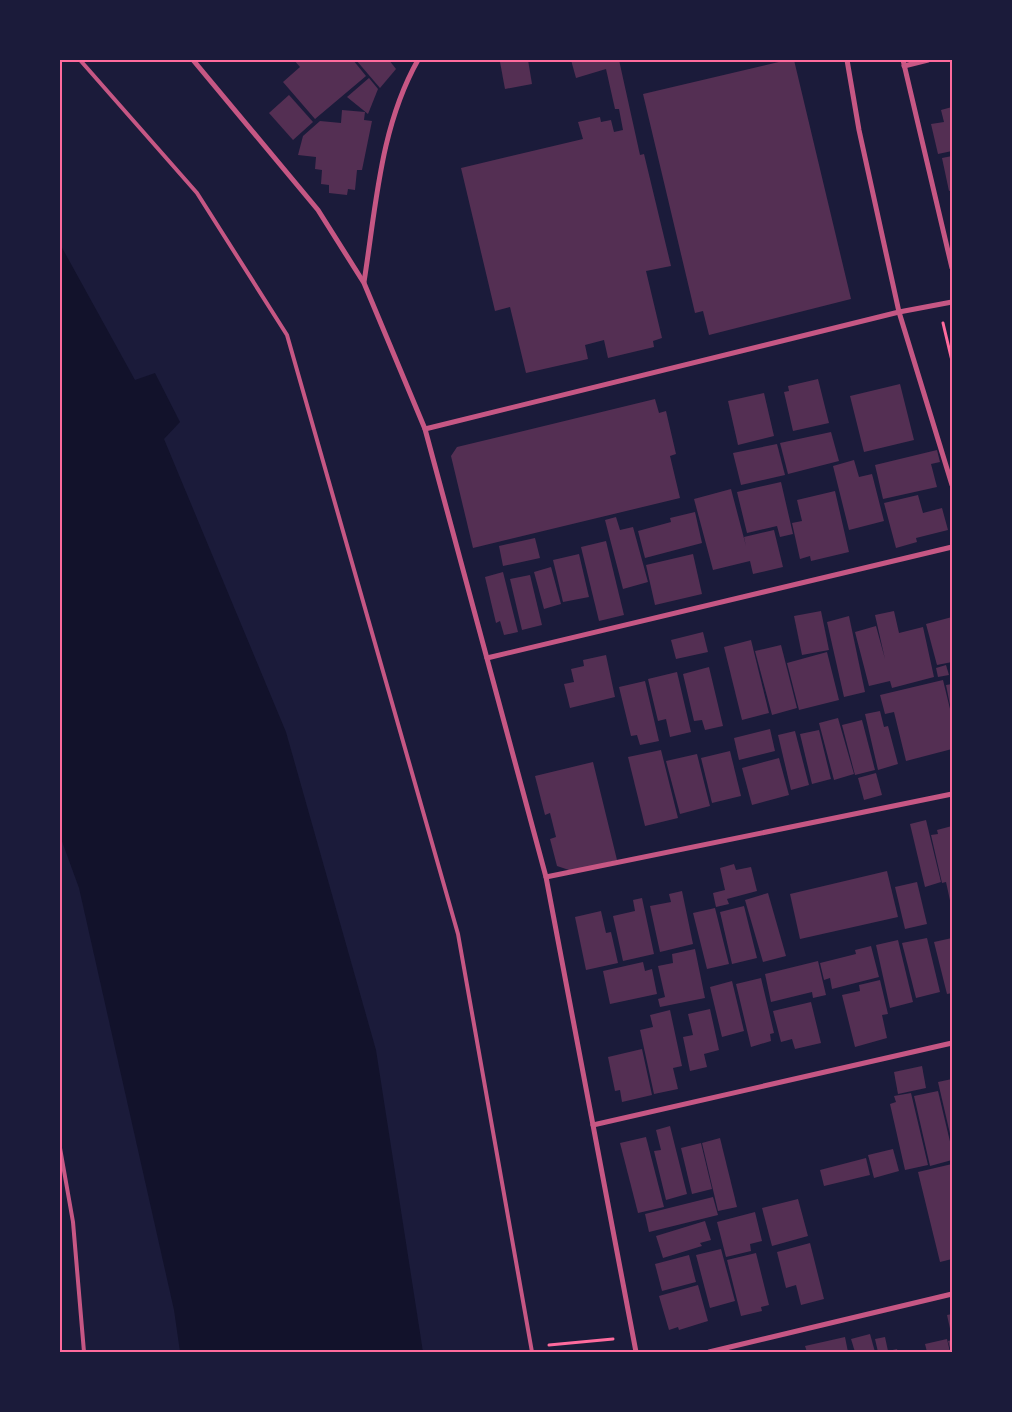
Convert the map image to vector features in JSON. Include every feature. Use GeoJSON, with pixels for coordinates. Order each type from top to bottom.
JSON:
{"type":"FeatureCollection","features":[{"type":"Feature","properties":{"kind":"street"},"geometry":{"type":"LineString","coordinates":[[193,60],[318,210],[364,283],[424,429],[546,877],[636,1352]]}},
{"type":"Feature","properties":{"kind":"street"},"geometry":{"type":"LineString","coordinates":[[364,283],[387,136],[404,84],[418,60]]}},
{"type":"Feature","properties":{"kind":"street"},"geometry":{"type":"LineString","coordinates":[[847,60],[899,312],[952,485]]}},
{"type":"Feature","properties":{"kind":"street"},"geometry":{"type":"LineString","coordinates":[[928,60],[904,63],[952,268]]}},
{"type":"Feature","properties":{"kind":"street"},"geometry":{"type":"LineString","coordinates":[[424,429],[899,312],[952,302]]}},
{"type":"Feature","properties":{"kind":"street"},"geometry":{"type":"LineString","coordinates":[[487,658],[952,547]]}},
{"type":"Feature","properties":{"kind":"street"},"geometry":{"type":"LineString","coordinates":[[546,877],[952,794]]}},
{"type":"Feature","properties":{"kind":"street"},"geometry":{"type":"LineString","coordinates":[[592,1125],[952,1043]]}},
{"type":"Feature","properties":{"kind":"street"},"geometry":{"type":"LineString","coordinates":[[709,1352],[952,1294]]}},
{"type":"Feature","properties":{"kind":"lane"},"geometry":{"type":"LineString","coordinates":[[80,60],[197,193],[287,335],[458,934],[531,1350]]}},
{"type":"Feature","properties":{"kind":"lane"},"geometry":{"type":"LineString","coordinates":[[60,1148],[73,1222],[84,1352]]}},
{"type":"Feature","properties":{"kind":"path"},"geometry":{"type":"LineString","coordinates":[[531,1350],[633,1337]]}},
{"type":"Feature","properties":{"kind":"shaded area"},"geometry":{"type":"Polygon","coordinates":[[[60,244],[135,380],[155,373],[180,422],[164,439],[286,732],[376,1050],[423,1352],[180,1352],[174,1310],[79,888],[60,836],[60,244]]]}},
{"type":"Feature","properties":{"kind":"building"},"geometry":{"type":"Polygon","coordinates":[[[294,60],[353,60],[366,76],[315,119],[283,82],[300,67],[294,60]]]}},
{"type":"Feature","properties":{"kind":"building"},"geometry":{"type":"Polygon","coordinates":[[[356,60],[389,60],[396,69],[380,88],[356,60]]]}},
{"type":"Feature","properties":{"kind":"building"},"geometry":{"type":"Polygon","coordinates":[[[528,60],[532,84],[505,89],[500,62],[528,60]]]}},
{"type":"Feature","properties":{"kind":"building"},"geometry":{"type":"Polygon","coordinates":[[[571,60],[619,60],[640,155],[644,154],[671,266],[646,271],[662,338],[653,341],[654,347],[608,358],[604,340],[585,345],[588,359],[526,373],[510,307],[495,311],[461,168],[583,139],[578,122],[600,117],[601,122],[611,120],[614,132],[623,130],[619,109],[615,109],[606,69],[576,78],[571,60]]]}},
{"type":"Feature","properties":{"kind":"building"},"geometry":{"type":"Polygon","coordinates":[[[787,60],[794,60],[851,299],[709,335],[703,311],[695,313],[643,94],[787,60]]]}},
{"type":"Feature","properties":{"kind":"building"},"geometry":{"type":"Polygon","coordinates":[[[369,78],[378,89],[368,114],[347,97],[369,78]]]}},
{"type":"Feature","properties":{"kind":"building"},"geometry":{"type":"Polygon","coordinates":[[[289,95],[313,122],[293,140],[269,113],[289,95]]]}},
{"type":"Feature","properties":{"kind":"building"},"geometry":{"type":"Polygon","coordinates":[[[952,107],[952,151],[938,154],[931,124],[944,122],[941,110],[952,107]]]}},
{"type":"Feature","properties":{"kind":"building"},"geometry":{"type":"Polygon","coordinates":[[[342,110],[365,112],[364,120],[372,121],[362,170],[357,170],[355,190],[348,189],[347,195],[329,193],[329,185],[321,184],[322,170],[315,169],[316,157],[298,155],[303,136],[320,121],[341,123],[342,110]]]}},
{"type":"Feature","properties":{"kind":"building"},"geometry":{"type":"Polygon","coordinates":[[[952,156],[952,190],[949,191],[942,158],[952,156]]]}},
{"type":"Feature","properties":{"kind":"building"},"geometry":{"type":"Polygon","coordinates":[[[818,379],[829,423],[793,431],[784,392],[789,391],[788,386],[818,379]]]}},
{"type":"Feature","properties":{"kind":"building"},"geometry":{"type":"Polygon","coordinates":[[[900,384],[914,440],[864,452],[850,396],[900,384]]]}},
{"type":"Feature","properties":{"kind":"building"},"geometry":{"type":"Polygon","coordinates":[[[764,393],[774,436],[738,445],[728,401],[764,393]]]}},
{"type":"Feature","properties":{"kind":"building"},"geometry":{"type":"Polygon","coordinates":[[[655,399],[659,413],[666,411],[676,454],[670,456],[680,498],[473,548],[451,456],[457,447],[655,399]]]}},
{"type":"Feature","properties":{"kind":"building"},"geometry":{"type":"Polygon","coordinates":[[[831,432],[839,461],[788,474],[780,443],[831,432]]]}},
{"type":"Feature","properties":{"kind":"building"},"geometry":{"type":"Polygon","coordinates":[[[777,444],[785,475],[741,485],[733,453],[777,444]]]}},
{"type":"Feature","properties":{"kind":"building"},"geometry":{"type":"Polygon","coordinates":[[[937,450],[940,462],[931,464],[937,487],[883,499],[875,465],[937,450]]]}},
{"type":"Feature","properties":{"kind":"building"},"geometry":{"type":"Polygon","coordinates":[[[854,460],[859,477],[872,474],[884,521],[849,530],[833,466],[854,460]]]}},
{"type":"Feature","properties":{"kind":"building"},"geometry":{"type":"Polygon","coordinates":[[[781,482],[793,534],[780,537],[777,526],[747,533],[737,492],[781,482]]]}},
{"type":"Feature","properties":{"kind":"building"},"geometry":{"type":"Polygon","coordinates":[[[731,489],[746,546],[744,537],[774,530],[783,567],[753,574],[750,561],[713,570],[694,499],[731,489]]]}},
{"type":"Feature","properties":{"kind":"building"},"geometry":{"type":"Polygon","coordinates":[[[835,491],[849,552],[811,561],[810,556],[800,559],[792,523],[802,521],[797,500],[835,491]]]}},
{"type":"Feature","properties":{"kind":"building"},"geometry":{"type":"Polygon","coordinates":[[[918,495],[923,513],[942,508],[948,530],[916,538],[917,542],[896,548],[884,503],[918,495]]]}},
{"type":"Feature","properties":{"kind":"building"},"geometry":{"type":"Polygon","coordinates":[[[695,512],[702,543],[645,558],[638,531],[671,522],[670,518],[695,512]]]}},
{"type":"Feature","properties":{"kind":"building"},"geometry":{"type":"Polygon","coordinates":[[[616,517],[620,530],[633,527],[648,582],[623,589],[605,520],[616,517]]]}},
{"type":"Feature","properties":{"kind":"building"},"geometry":{"type":"Polygon","coordinates":[[[535,538],[540,558],[503,566],[499,546],[535,538]]]}},
{"type":"Feature","properties":{"kind":"building"},"geometry":{"type":"Polygon","coordinates":[[[606,541],[624,615],[599,621],[581,547],[606,541]]]}},
{"type":"Feature","properties":{"kind":"building"},"geometry":{"type":"Polygon","coordinates":[[[579,554],[589,597],[563,602],[553,560],[579,554]]]}},
{"type":"Feature","properties":{"kind":"building"},"geometry":{"type":"Polygon","coordinates":[[[693,554],[702,594],[655,605],[646,565],[693,554]]]}},
{"type":"Feature","properties":{"kind":"building"},"geometry":{"type":"Polygon","coordinates":[[[551,567],[561,604],[544,609],[534,572],[551,567]]]}},
{"type":"Feature","properties":{"kind":"building"},"geometry":{"type":"Polygon","coordinates":[[[503,572],[518,632],[504,635],[500,621],[496,623],[485,577],[503,572]]]}},
{"type":"Feature","properties":{"kind":"building"},"geometry":{"type":"Polygon","coordinates":[[[530,575],[542,625],[522,630],[510,579],[530,575]]]}},
{"type":"Feature","properties":{"kind":"building"},"geometry":{"type":"Polygon","coordinates":[[[821,611],[829,650],[802,655],[794,616],[821,611]]]}},
{"type":"Feature","properties":{"kind":"building"},"geometry":{"type":"Polygon","coordinates":[[[894,611],[899,633],[923,627],[934,677],[892,688],[890,681],[869,686],[855,632],[876,626],[885,659],[875,615],[894,611]]]}},
{"type":"Feature","properties":{"kind":"building"},"geometry":{"type":"Polygon","coordinates":[[[849,616],[865,692],[844,697],[827,622],[849,616]]]}},
{"type":"Feature","properties":{"kind":"building"},"geometry":{"type":"Polygon","coordinates":[[[952,617],[952,662],[937,665],[926,624],[952,617]]]}},
{"type":"Feature","properties":{"kind":"building"},"geometry":{"type":"Polygon","coordinates":[[[703,632],[708,652],[676,659],[671,640],[703,632]]]}},
{"type":"Feature","properties":{"kind":"building"},"geometry":{"type":"Polygon","coordinates":[[[751,640],[769,713],[742,720],[724,647],[751,640]]]}},
{"type":"Feature","properties":{"kind":"building"},"geometry":{"type":"Polygon","coordinates":[[[781,645],[797,708],[772,715],[755,651],[781,645]]]}},
{"type":"Feature","properties":{"kind":"building"},"geometry":{"type":"Polygon","coordinates":[[[827,652],[839,700],[799,710],[787,663],[827,652]]]}},
{"type":"Feature","properties":{"kind":"building"},"geometry":{"type":"Polygon","coordinates":[[[606,655],[615,697],[570,708],[564,684],[574,682],[571,669],[584,666],[583,660],[606,655]]]}},
{"type":"Feature","properties":{"kind":"building"},"geometry":{"type":"Polygon","coordinates":[[[946,665],[949,675],[938,677],[936,668],[946,665]]]}},
{"type":"Feature","properties":{"kind":"building"},"geometry":{"type":"Polygon","coordinates":[[[709,667],[723,726],[705,730],[702,720],[694,721],[683,674],[709,667]]]}},
{"type":"Feature","properties":{"kind":"building"},"geometry":{"type":"Polygon","coordinates":[[[677,672],[691,732],[670,737],[666,719],[658,721],[648,679],[677,672]]]}},
{"type":"Feature","properties":{"kind":"building"},"geometry":{"type":"Polygon","coordinates":[[[943,680],[952,717],[952,749],[906,761],[894,712],[885,714],[880,695],[943,680]]]}},
{"type":"Feature","properties":{"kind":"building"},"geometry":{"type":"Polygon","coordinates":[[[645,681],[659,741],[640,745],[637,735],[631,736],[619,687],[645,681]]]}},
{"type":"Feature","properties":{"kind":"building"},"geometry":{"type":"Polygon","coordinates":[[[952,684],[952,710],[951,710],[946,685],[952,684]]]}},
{"type":"Feature","properties":{"kind":"building"},"geometry":{"type":"Polygon","coordinates":[[[880,711],[884,727],[888,726],[898,764],[878,770],[865,714],[880,711]]]}},
{"type":"Feature","properties":{"kind":"building"},"geometry":{"type":"Polygon","coordinates":[[[838,718],[854,774],[834,780],[819,723],[838,718]]]}},
{"type":"Feature","properties":{"kind":"building"},"geometry":{"type":"Polygon","coordinates":[[[862,720],[875,770],[855,775],[842,725],[862,720]]]}},
{"type":"Feature","properties":{"kind":"building"},"geometry":{"type":"Polygon","coordinates":[[[770,729],[775,751],[739,760],[734,738],[770,729]]]}},
{"type":"Feature","properties":{"kind":"building"},"geometry":{"type":"Polygon","coordinates":[[[819,730],[831,779],[812,784],[800,734],[819,730]]]}},
{"type":"Feature","properties":{"kind":"building"},"geometry":{"type":"Polygon","coordinates":[[[795,731],[809,785],[791,790],[778,735],[795,731]]]}},
{"type":"Feature","properties":{"kind":"building"},"geometry":{"type":"Polygon","coordinates":[[[661,750],[678,818],[645,826],[628,757],[661,750]]]}},
{"type":"Feature","properties":{"kind":"building"},"geometry":{"type":"Polygon","coordinates":[[[730,751],[741,796],[712,803],[701,758],[730,751]]]}},
{"type":"Feature","properties":{"kind":"building"},"geometry":{"type":"Polygon","coordinates":[[[697,754],[710,806],[680,814],[666,761],[697,754]]]}},
{"type":"Feature","properties":{"kind":"building"},"geometry":{"type":"Polygon","coordinates":[[[779,758],[789,795],[752,805],[742,768],[779,758]]]}},
{"type":"Feature","properties":{"kind":"building"},"geometry":{"type":"Polygon","coordinates":[[[593,762],[617,860],[572,871],[557,866],[550,839],[556,837],[550,813],[545,815],[535,776],[593,762]]]}},
{"type":"Feature","properties":{"kind":"building"},"geometry":{"type":"Polygon","coordinates":[[[876,773],[882,795],[864,800],[858,778],[876,773]]]}},
{"type":"Feature","properties":{"kind":"building"},"geometry":{"type":"Polygon","coordinates":[[[926,820],[941,882],[925,887],[910,824],[926,820]]]}},
{"type":"Feature","properties":{"kind":"building"},"geometry":{"type":"Polygon","coordinates":[[[952,826],[951,905],[946,882],[942,883],[931,835],[938,834],[937,830],[952,826]]]}},
{"type":"Feature","properties":{"kind":"building"},"geometry":{"type":"Polygon","coordinates":[[[734,864],[736,870],[751,867],[757,891],[727,899],[729,904],[716,907],[713,893],[725,890],[720,868],[734,864]]]}},
{"type":"Feature","properties":{"kind":"building"},"geometry":{"type":"Polygon","coordinates":[[[887,871],[898,917],[800,939],[790,894],[887,871]]]}},
{"type":"Feature","properties":{"kind":"building"},"geometry":{"type":"Polygon","coordinates":[[[917,882],[927,924],[905,929],[895,887],[917,882]]]}},
{"type":"Feature","properties":{"kind":"building"},"geometry":{"type":"Polygon","coordinates":[[[682,891],[693,944],[660,952],[650,906],[671,902],[669,894],[682,891]]]}},
{"type":"Feature","properties":{"kind":"building"},"geometry":{"type":"Polygon","coordinates":[[[768,893],[786,956],[763,962],[745,900],[768,893]]]}},
{"type":"Feature","properties":{"kind":"building"},"geometry":{"type":"Polygon","coordinates":[[[642,898],[654,954],[623,961],[613,916],[635,911],[633,900],[642,898]]]}},
{"type":"Feature","properties":{"kind":"building"},"geometry":{"type":"Polygon","coordinates":[[[744,906],[757,958],[732,964],[720,912],[744,906]]]}},
{"type":"Feature","properties":{"kind":"building"},"geometry":{"type":"Polygon","coordinates":[[[715,908],[729,964],[707,969],[693,913],[715,908]]]}},
{"type":"Feature","properties":{"kind":"building"},"geometry":{"type":"Polygon","coordinates":[[[601,911],[606,933],[611,932],[618,963],[586,970],[575,917],[601,911]]]}},
{"type":"Feature","properties":{"kind":"building"},"geometry":{"type":"Polygon","coordinates":[[[927,938],[940,992],[916,998],[902,943],[927,938]]]}},
{"type":"Feature","properties":{"kind":"building"},"geometry":{"type":"Polygon","coordinates":[[[952,938],[952,993],[947,994],[934,942],[952,938]]]}},
{"type":"Feature","properties":{"kind":"building"},"geometry":{"type":"Polygon","coordinates":[[[898,940],[913,1002],[890,1008],[876,945],[898,940]]]}},
{"type":"Feature","properties":{"kind":"building"},"geometry":{"type":"Polygon","coordinates":[[[871,946],[879,977],[832,989],[830,978],[824,980],[820,963],[856,954],[855,950],[871,946]]]}},
{"type":"Feature","properties":{"kind":"building"},"geometry":{"type":"Polygon","coordinates":[[[695,949],[705,998],[660,1007],[658,999],[665,997],[658,966],[673,963],[672,954],[695,949]]]}},
{"type":"Feature","properties":{"kind":"building"},"geometry":{"type":"Polygon","coordinates":[[[818,961],[826,995],[813,998],[812,992],[771,1002],[765,974],[818,961]]]}},
{"type":"Feature","properties":{"kind":"building"},"geometry":{"type":"Polygon","coordinates":[[[643,962],[645,971],[652,969],[657,994],[610,1004],[603,971],[643,962]]]}},
{"type":"Feature","properties":{"kind":"building"},"geometry":{"type":"Polygon","coordinates":[[[761,978],[774,1033],[770,1034],[771,1041],[751,1047],[736,984],[761,978]]]}},
{"type":"Feature","properties":{"kind":"building"},"geometry":{"type":"Polygon","coordinates":[[[880,980],[888,1014],[882,1015],[887,1038],[855,1047],[842,995],[860,991],[859,985],[880,980]]]}},
{"type":"Feature","properties":{"kind":"building"},"geometry":{"type":"Polygon","coordinates":[[[732,981],[744,1031],[722,1037],[710,987],[732,981]]]}},
{"type":"Feature","properties":{"kind":"building"},"geometry":{"type":"Polygon","coordinates":[[[811,1002],[821,1043],[795,1049],[792,1039],[781,1042],[773,1011],[811,1002]]]}},
{"type":"Feature","properties":{"kind":"building"},"geometry":{"type":"Polygon","coordinates":[[[710,1009],[719,1050],[704,1054],[707,1067],[690,1071],[683,1037],[693,1035],[688,1014],[710,1009]]]}},
{"type":"Feature","properties":{"kind":"building"},"geometry":{"type":"Polygon","coordinates":[[[670,1010],[682,1066],[673,1068],[678,1089],[654,1094],[640,1030],[653,1027],[650,1015],[670,1010]]]}},
{"type":"Feature","properties":{"kind":"building"},"geometry":{"type":"Polygon","coordinates":[[[642,1049],[652,1095],[622,1102],[620,1090],[615,1091],[608,1057],[642,1049]]]}},
{"type":"Feature","properties":{"kind":"building"},"geometry":{"type":"Polygon","coordinates":[[[922,1066],[926,1088],[898,1094],[894,1072],[922,1066]]]}},
{"type":"Feature","properties":{"kind":"building"},"geometry":{"type":"Polygon","coordinates":[[[952,1079],[952,1138],[951,1138],[938,1082],[952,1079]]]}},
{"type":"Feature","properties":{"kind":"building"},"geometry":{"type":"Polygon","coordinates":[[[938,1091],[952,1150],[952,1160],[930,1166],[914,1096],[938,1091]]]}},
{"type":"Feature","properties":{"kind":"building"},"geometry":{"type":"Polygon","coordinates":[[[911,1093],[928,1165],[905,1170],[890,1104],[896,1102],[894,1096],[911,1093]]]}},
{"type":"Feature","properties":{"kind":"building"},"geometry":{"type":"Polygon","coordinates":[[[670,1126],[687,1194],[666,1200],[654,1151],[661,1150],[656,1130],[670,1126]]]}},
{"type":"Feature","properties":{"kind":"building"},"geometry":{"type":"Polygon","coordinates":[[[646,1137],[664,1207],[638,1213],[620,1143],[646,1137]]]}},
{"type":"Feature","properties":{"kind":"building"},"geometry":{"type":"Polygon","coordinates":[[[720,1138],[737,1207],[718,1211],[702,1143],[720,1138]]]}},
{"type":"Feature","properties":{"kind":"building"},"geometry":{"type":"Polygon","coordinates":[[[701,1143],[712,1189],[692,1194],[681,1148],[701,1143]]]}},
{"type":"Feature","properties":{"kind":"building"},"geometry":{"type":"Polygon","coordinates":[[[893,1149],[899,1171],[874,1178],[868,1155],[893,1149]]]}},
{"type":"Feature","properties":{"kind":"building"},"geometry":{"type":"Polygon","coordinates":[[[866,1158],[870,1175],[824,1186],[820,1170],[866,1158]]]}},
{"type":"Feature","properties":{"kind":"building"},"geometry":{"type":"Polygon","coordinates":[[[952,1164],[952,1233],[950,1233],[952,1259],[940,1262],[918,1172],[952,1164]]]}},
{"type":"Feature","properties":{"kind":"building"},"geometry":{"type":"Polygon","coordinates":[[[713,1197],[718,1215],[649,1232],[645,1214],[713,1197]]]}},
{"type":"Feature","properties":{"kind":"building"},"geometry":{"type":"Polygon","coordinates":[[[798,1199],[808,1236],[772,1246],[762,1208],[798,1199]]]}},
{"type":"Feature","properties":{"kind":"building"},"geometry":{"type":"Polygon","coordinates":[[[755,1212],[762,1241],[750,1244],[751,1251],[726,1257],[717,1222],[755,1212]]]}},
{"type":"Feature","properties":{"kind":"building"},"geometry":{"type":"Polygon","coordinates":[[[705,1221],[711,1240],[700,1243],[702,1246],[663,1258],[656,1236],[705,1221]]]}},
{"type":"Feature","properties":{"kind":"building"},"geometry":{"type":"Polygon","coordinates":[[[810,1243],[824,1299],[801,1305],[796,1285],[786,1288],[777,1252],[810,1243]]]}},
{"type":"Feature","properties":{"kind":"building"},"geometry":{"type":"Polygon","coordinates":[[[721,1249],[735,1301],[710,1308],[696,1255],[721,1249]]]}},
{"type":"Feature","properties":{"kind":"building"},"geometry":{"type":"Polygon","coordinates":[[[756,1253],[769,1305],[761,1307],[762,1311],[741,1316],[727,1260],[756,1253]]]}},
{"type":"Feature","properties":{"kind":"building"},"geometry":{"type":"Polygon","coordinates":[[[689,1255],[696,1282],[662,1291],[655,1264],[689,1255]]]}},
{"type":"Feature","properties":{"kind":"building"},"geometry":{"type":"Polygon","coordinates":[[[698,1285],[708,1321],[679,1330],[678,1327],[669,1330],[659,1296],[698,1285]]]}},
{"type":"Feature","properties":{"kind":"building"},"geometry":{"type":"Polygon","coordinates":[[[952,1314],[952,1332],[951,1333],[947,1315],[952,1314]]]}},
{"type":"Feature","properties":{"kind":"building"},"geometry":{"type":"Polygon","coordinates":[[[870,1334],[875,1352],[855,1352],[851,1339],[870,1334]]]}},
{"type":"Feature","properties":{"kind":"building"},"geometry":{"type":"Polygon","coordinates":[[[845,1337],[848,1352],[807,1352],[805,1346],[845,1337]]]}},
{"type":"Feature","properties":{"kind":"building"},"geometry":{"type":"Polygon","coordinates":[[[885,1337],[888,1351],[897,1349],[898,1352],[878,1352],[875,1339],[885,1337]]]}},
{"type":"Feature","properties":{"kind":"building"},"geometry":{"type":"Polygon","coordinates":[[[947,1339],[950,1352],[927,1352],[925,1344],[947,1339]]]}},
{"type":"Feature","properties":{"kind":"building"},"geometry":{"type":"Polygon","coordinates":[[[952,1340],[952,1352],[951,1352],[948,1341],[952,1340]]]}}]}
